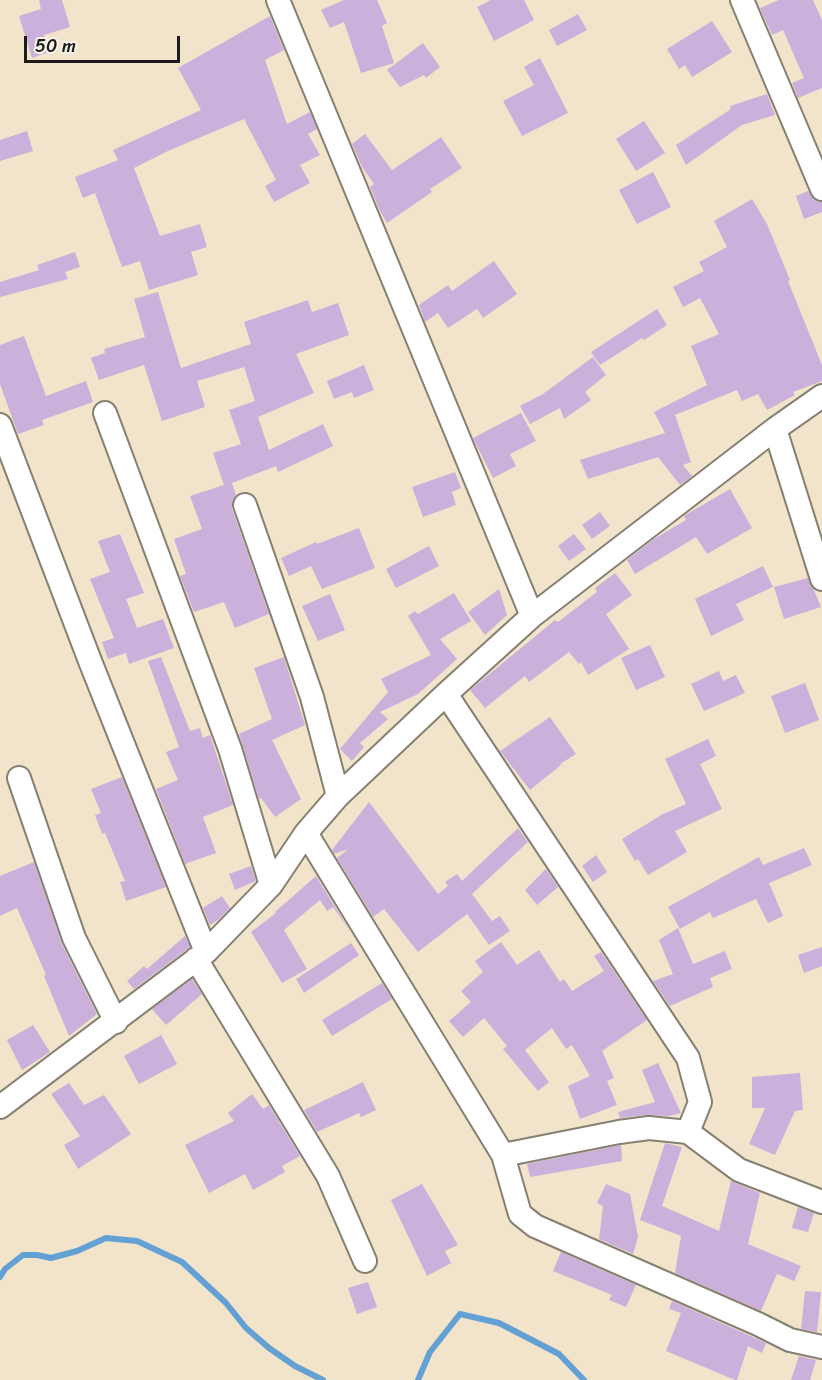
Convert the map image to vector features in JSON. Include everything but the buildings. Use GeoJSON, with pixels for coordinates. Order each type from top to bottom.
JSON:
{"type":"FeatureCollection","features":[{"type":"Feature","properties":{"kind":"street"},"geometry":{"type":"LineString","coordinates":[[278,0],[532,616]]}},
{"type":"Feature","properties":{"kind":"street"},"geometry":{"type":"LineString","coordinates":[[742,0],[822,189]]}},
{"type":"Feature","properties":{"kind":"street"},"geometry":{"type":"LineString","coordinates":[[0,1107],[201,956],[271,885],[306,833],[338,796],[532,616],[775,429],[822,396]]}},
{"type":"Feature","properties":{"kind":"street"},"geometry":{"type":"LineString","coordinates":[[105,413],[230,749],[271,885]]}},
{"type":"Feature","properties":{"kind":"street"},"geometry":{"type":"LineString","coordinates":[[0,425],[201,956],[328,1176],[365,1261]]}},
{"type":"Feature","properties":{"kind":"street"},"geometry":{"type":"LineString","coordinates":[[775,429],[822,579]]}},
{"type":"Feature","properties":{"kind":"street"},"geometry":{"type":"LineString","coordinates":[[245,504],[312,697],[338,796]]}},
{"type":"Feature","properties":{"kind":"street"},"geometry":{"type":"LineString","coordinates":[[446,694],[688,1058],[700,1102],[688,1132]]}},
{"type":"Feature","properties":{"kind":"street"},"geometry":{"type":"LineString","coordinates":[[19,778],[74,938],[116,1022]]}},
{"type":"Feature","properties":{"kind":"street"},"geometry":{"type":"LineString","coordinates":[[306,833],[503,1155],[520,1214],[535,1226],[790,1340],[822,1347]]}},
{"type":"Feature","properties":{"kind":"street"},"geometry":{"type":"LineString","coordinates":[[503,1155],[649,1128],[688,1132],[739,1170],[822,1202]]}},
{"type":"Feature","properties":{"kind":"waterway"},"geometry":{"type":"LineString","coordinates":[[0,1277],[5,1269],[23,1255],[51,1258],[77,1251],[106,1238],[137,1241],[182,1262],[226,1303],[246,1328],[269,1348],[295,1366],[323,1380]]}},
{"type":"Feature","properties":{"kind":"waterway"},"geometry":{"type":"LineString","coordinates":[[418,1380],[430,1352],[460,1314],[499,1323],[559,1354],[584,1380]]}}]}
